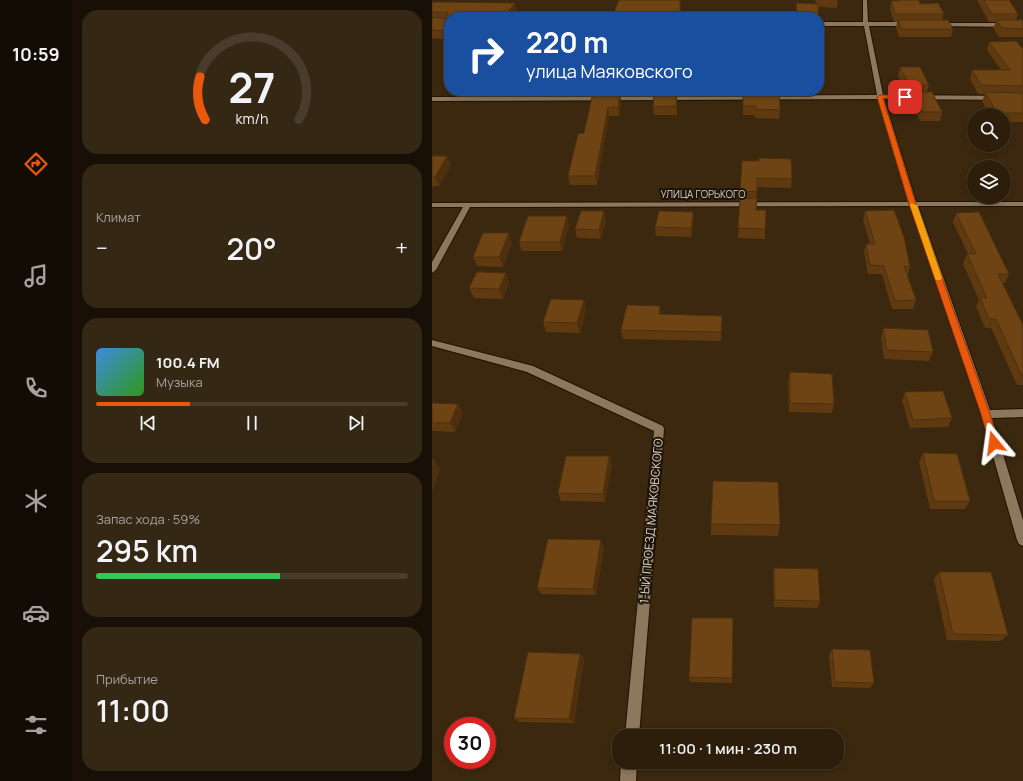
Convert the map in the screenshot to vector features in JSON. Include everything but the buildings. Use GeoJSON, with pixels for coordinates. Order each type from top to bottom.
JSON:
{"type":"FeatureCollection","features":[{"type":"Feature","properties":{"kind":"street"},"geometry":{"type":"LineString","coordinates":[[865,0],[866,24],[880,97],[913,204],[986,414],[1023,540]]}},
{"type":"Feature","properties":{"kind":"street"},"geometry":{"type":"LineString","coordinates":[[824,24],[915,24]]}},
{"type":"Feature","properties":{"kind":"street"},"geometry":{"type":"LineString","coordinates":[[930,24],[1023,25]]}},
{"type":"Feature","properties":{"kind":"street"},"geometry":{"type":"LineString","coordinates":[[432,100],[880,97],[1023,98]]}},
{"type":"Feature","properties":{"kind":"street"},"geometry":{"type":"LineString","coordinates":[[432,270],[468,204]]}},
{"type":"Feature","properties":{"kind":"street","name":"УЛИЦА ГОРЬКОГО"},"geometry":{"type":"LineString","coordinates":[[432,205],[1023,204]]}},
{"type":"Feature","properties":{"kind":"street","name":"1-ЫЙ ПРОЕЗД МАЯКОВСКОГО"},"geometry":{"type":"LineString","coordinates":[[432,343],[530,369],[659,429],[633,729]]}},
{"type":"Feature","properties":{"kind":"street"},"geometry":{"type":"LineString","coordinates":[[986,414],[1023,413]]}},
{"type":"Feature","properties":{"kind":"street"},"geometry":{"type":"LineString","coordinates":[[628,781],[629,769]]}},
{"type":"Feature","properties":{"kind":"slow traffic"},"geometry":{"type":"LineString","coordinates":[[913,205],[939,278]]}},
{"type":"Feature","properties":{"kind":"route"},"geometry":{"type":"LineString","coordinates":[[905,97],[880,97],[913,204],[986,414],[994,443]]}}]}
